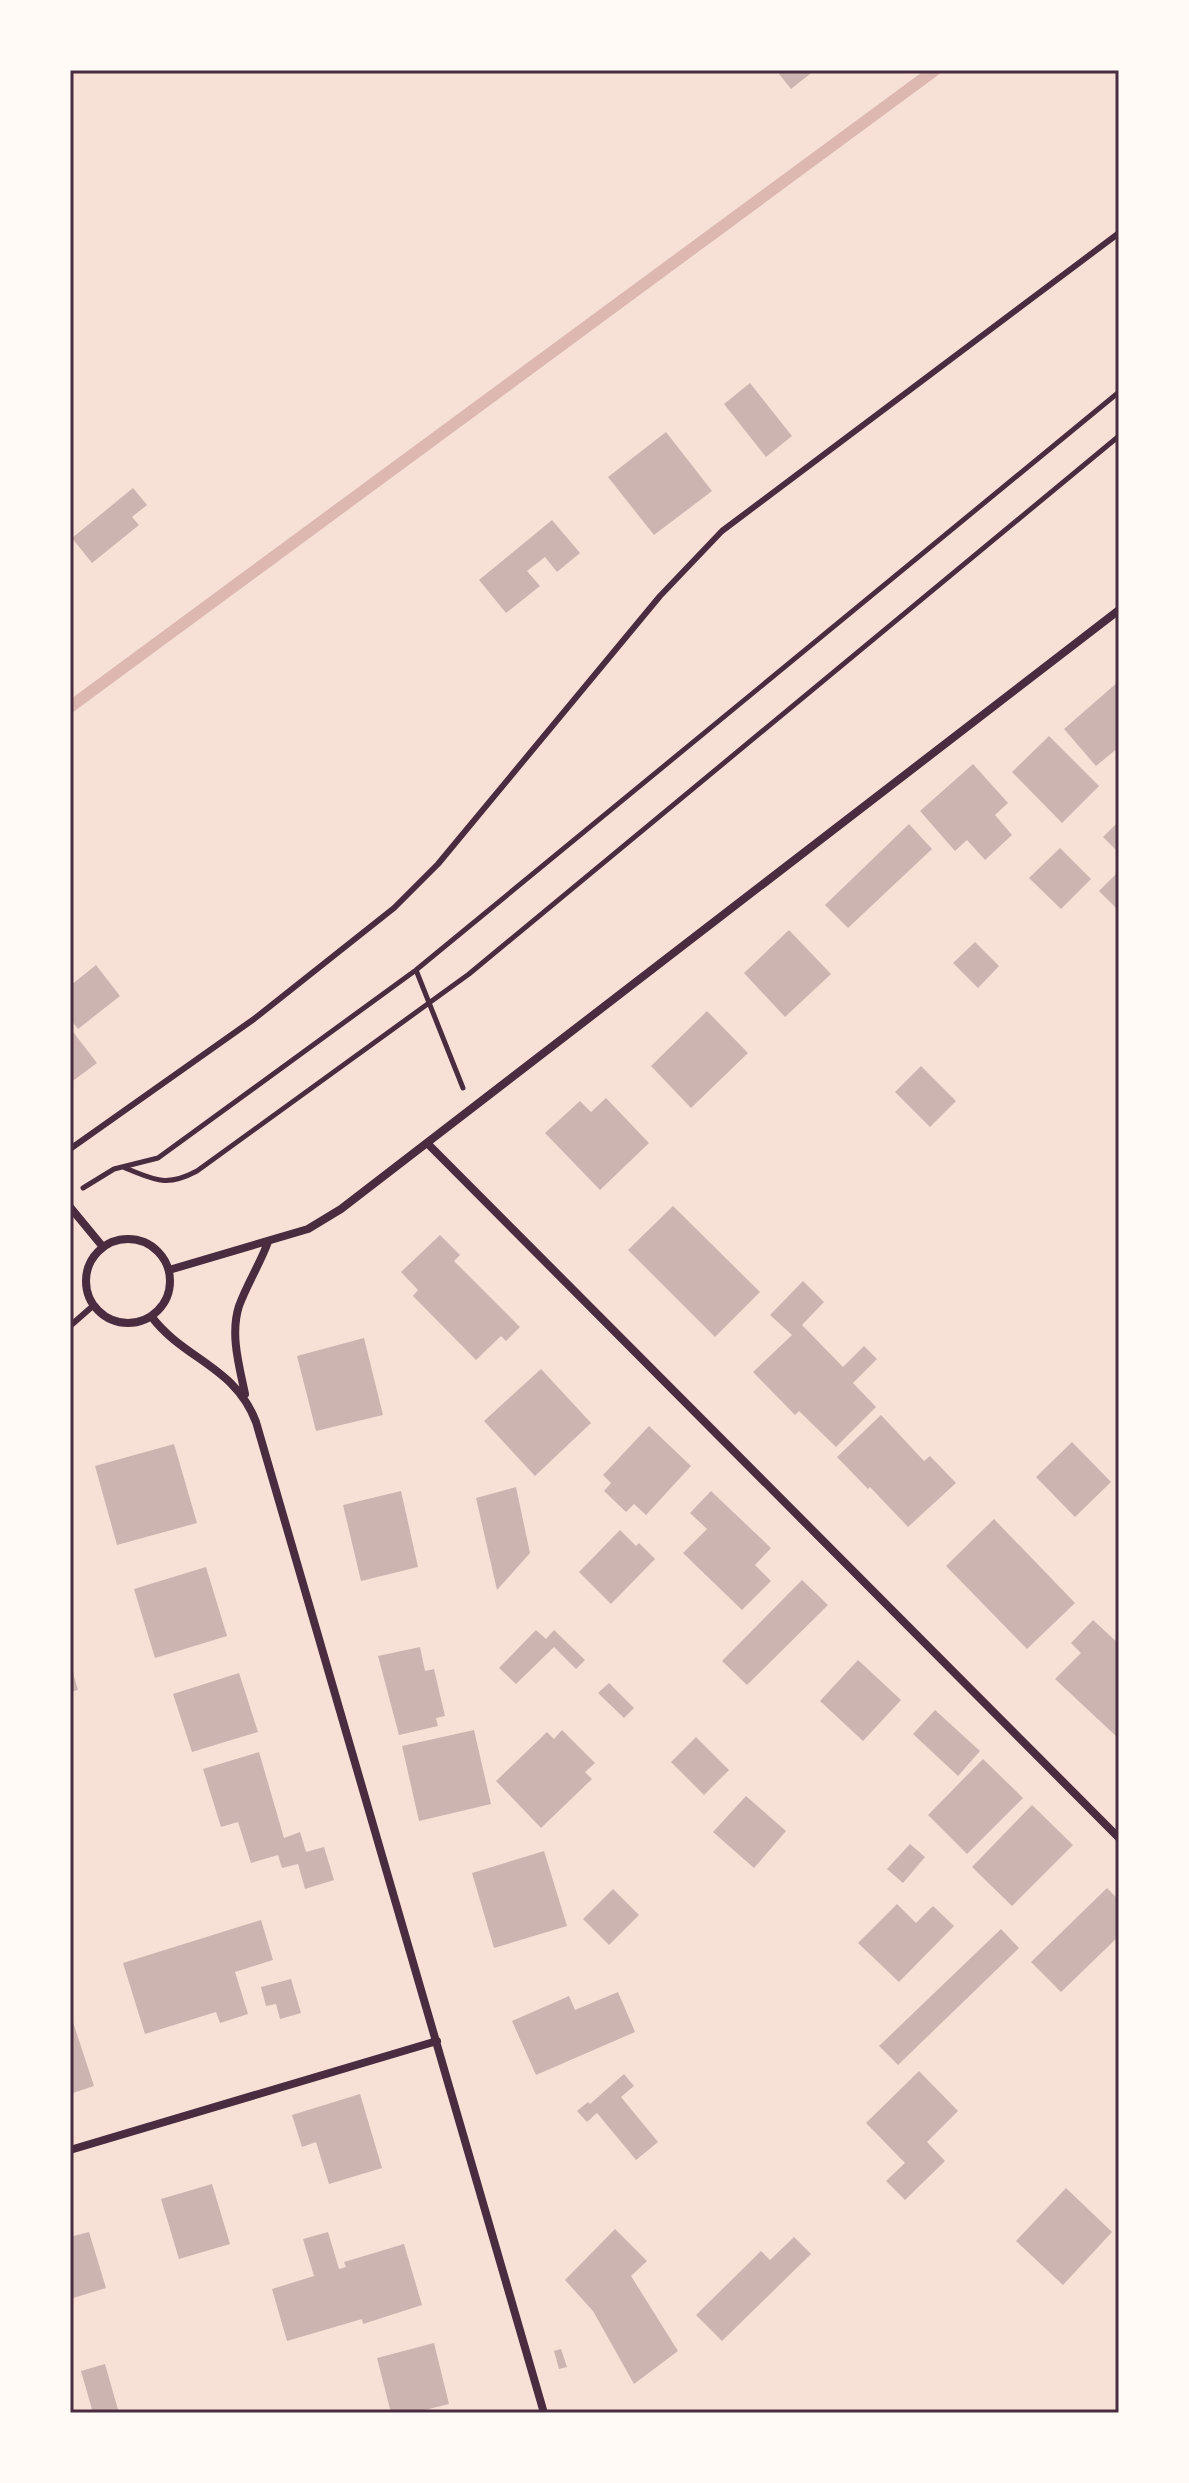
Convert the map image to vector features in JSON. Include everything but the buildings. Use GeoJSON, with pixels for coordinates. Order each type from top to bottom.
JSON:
{"type":"FeatureCollection","features":[{"type":"Feature","properties":{"kind":"street"},"geometry":{"type":"LineString","coordinates":[[169,1270],[308,1229],[341,1209],[1119,610]]}},
{"type":"Feature","properties":{"kind":"street"},"geometry":{"type":"LineString","coordinates":[[427,1143],[1119,1838]]}},
{"type":"Feature","properties":{"kind":"street"},"geometry":{"type":"LineString","coordinates":[[70,1207],[103,1247]]}},
{"type":"Feature","properties":{"kind":"street"},"geometry":{"type":"LineString","coordinates":[[115,1241],[142,1241],[154,1247],[169,1270],[167,1295],[151,1316],[127,1322],[114,1320],[94,1305],[87,1290],[86,1274],[92,1259],[103,1247],[115,1241]]}},
{"type":"Feature","properties":{"kind":"street"},"geometry":{"type":"LineString","coordinates":[[268,1242],[239,1308],[237,1320],[236,1354],[246,1398],[256,1422],[544,2413]]}},
{"type":"Feature","properties":{"kind":"street"},"geometry":{"type":"LineString","coordinates":[[151,1316],[162,1330],[232,1382],[246,1398]]}},
{"type":"Feature","properties":{"kind":"street"},"geometry":{"type":"LineString","coordinates":[[70,2150],[437,2041]]}},
{"type":"Feature","properties":{"kind":"lane"},"geometry":{"type":"LineString","coordinates":[[70,1149],[254,1019],[394,908],[438,864],[660,596],[722,531],[1119,233]]}},
{"type":"Feature","properties":{"kind":"lane"},"geometry":{"type":"LineString","coordinates":[[70,1326],[94,1305]]}},
{"type":"Feature","properties":{"kind":"path"},"geometry":{"type":"LineString","coordinates":[[87,1185],[120,1167],[151,1161],[168,1152],[416,970],[1119,392]]}},
{"type":"Feature","properties":{"kind":"path"},"geometry":{"type":"LineString","coordinates":[[120,1167],[155,1180],[178,1179],[197,1171],[429,1004],[1119,436]]}},
{"type":"Feature","properties":{"kind":"path"},"geometry":{"type":"LineString","coordinates":[[416,970],[471,1108]]}},
{"type":"Feature","properties":{"kind":"waterway"},"geometry":{"type":"LineString","coordinates":[[70,707],[935,70]]}}]}
